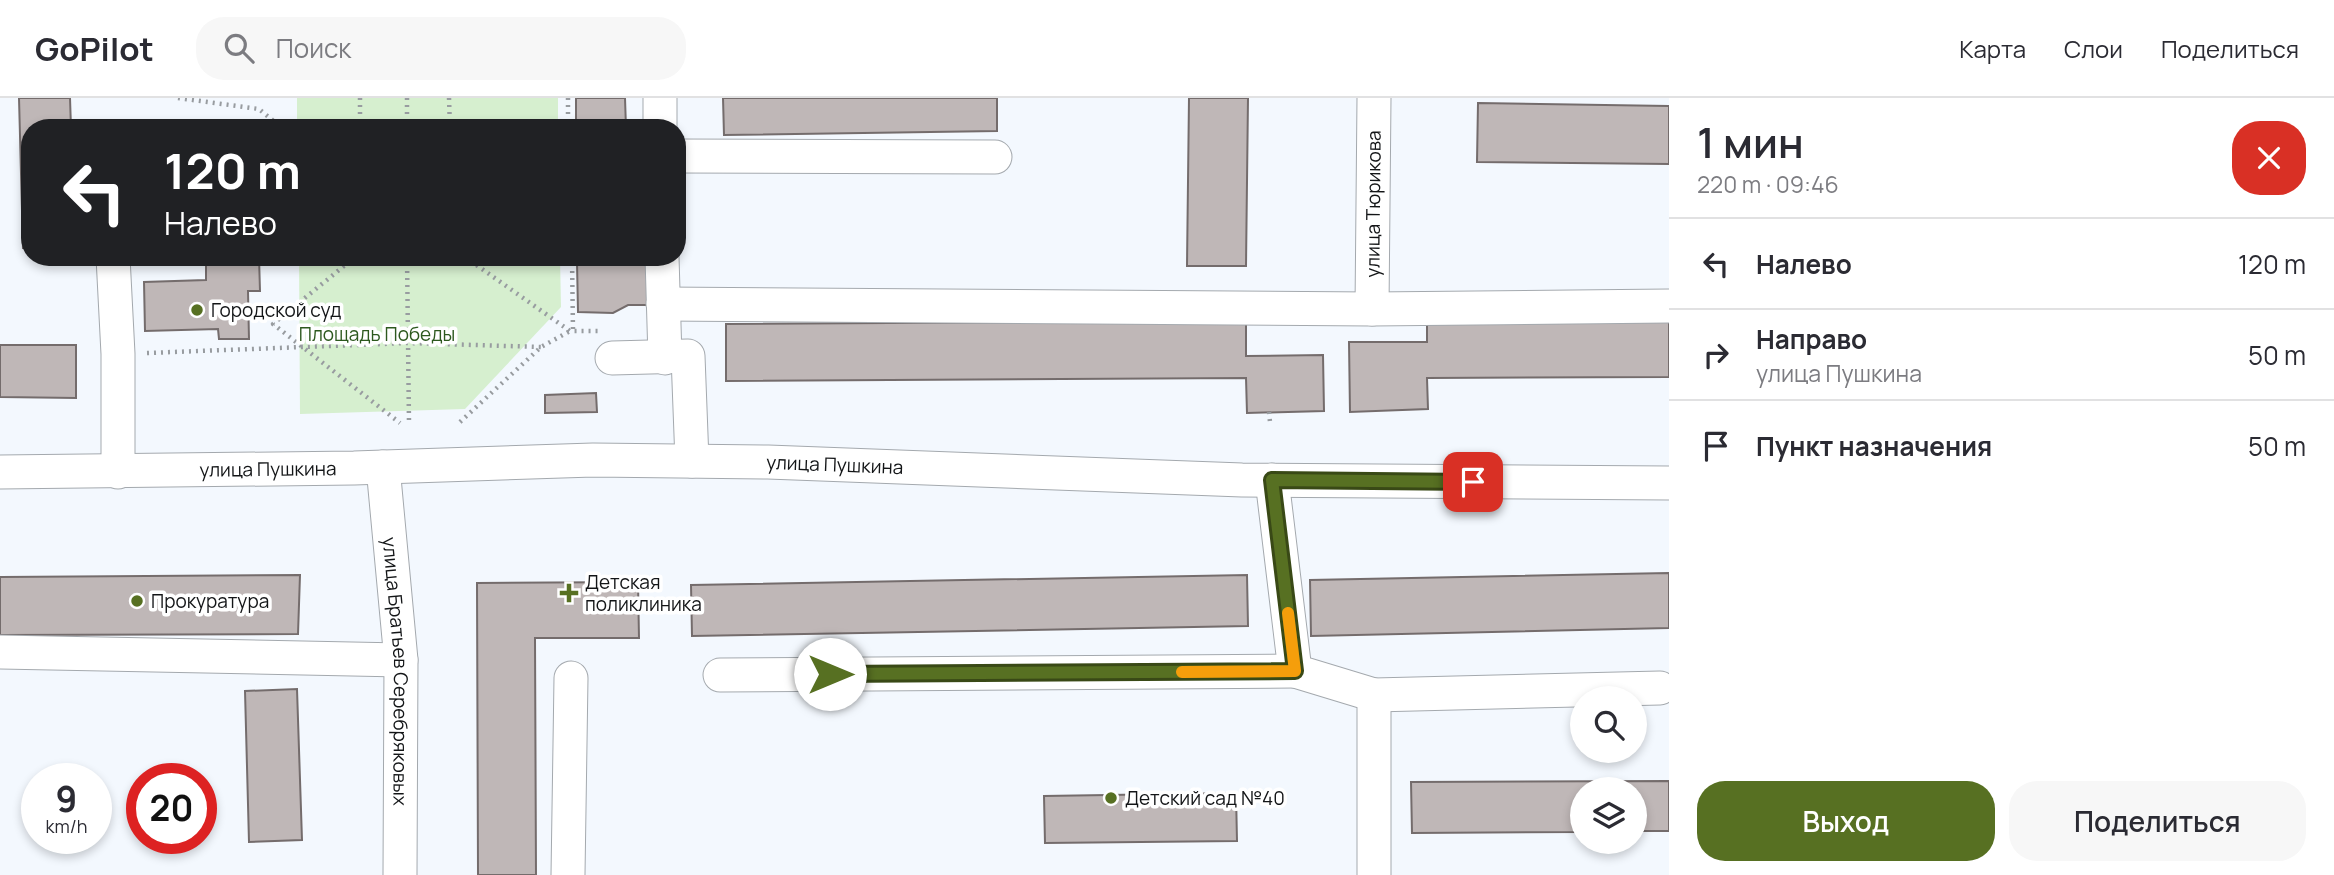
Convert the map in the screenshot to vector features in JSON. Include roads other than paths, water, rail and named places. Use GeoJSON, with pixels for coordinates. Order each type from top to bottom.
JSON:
{"type":"FeatureCollection","features":[{"type":"Feature","properties":{"kind":"street"},"geometry":{"type":"LineString","coordinates":[[660,98],[660,119]]}},
{"type":"Feature","properties":{"kind":"street","name":"улица Тюрикова"},"geometry":{"type":"LineString","coordinates":[[1372,309],[1374,98]]}},
{"type":"Feature","properties":{"kind":"street"},"geometry":{"type":"LineString","coordinates":[[686,156],[995,157]]}},
{"type":"Feature","properties":{"kind":"street"},"geometry":{"type":"LineString","coordinates":[[113,266],[118,354],[118,472]]}},
{"type":"Feature","properties":{"kind":"street"},"geometry":{"type":"LineString","coordinates":[[662,266],[665,358]]}},
{"type":"Feature","properties":{"kind":"street"},"geometry":{"type":"LineString","coordinates":[[663,304],[1372,309],[1669,306]]}},
{"type":"Feature","properties":{"kind":"street"},"geometry":{"type":"LineString","coordinates":[[612,344],[665,358],[688,356],[692,461]]}},
{"type":"Feature","properties":{"kind":"street","name":"улица Пушкина"},"geometry":{"type":"LineString","coordinates":[[0,472],[383,467],[593,460],[1272,480],[1669,483]]}},
{"type":"Feature","properties":{"kind":"street","name":"улица Братьев Серебряковых"},"geometry":{"type":"LineString","coordinates":[[383,467],[401,660],[400,875]]}},
{"type":"Feature","properties":{"kind":"street"},"geometry":{"type":"LineString","coordinates":[[1272,480],[1295,671]]}},
{"type":"Feature","properties":{"kind":"street"},"geometry":{"type":"LineString","coordinates":[[0,653],[401,660]]}},
{"type":"Feature","properties":{"kind":"street"},"geometry":{"type":"LineString","coordinates":[[720,675],[1295,671],[1374,695],[1660,688]]}},
{"type":"Feature","properties":{"kind":"street"},"geometry":{"type":"LineString","coordinates":[[568,875],[571,678]]}},
{"type":"Feature","properties":{"kind":"street"},"geometry":{"type":"LineString","coordinates":[[1374,695],[1374,875]]}},
{"type":"Feature","properties":{"kind":"place","name":"Городской суд"},"geometry":{"type":"Point","coordinates":[197,310]}},
{"type":"Feature","properties":{"kind":"place","name":"Детская поликлиника"},"geometry":{"type":"Point","coordinates":[569,593]}},
{"type":"Feature","properties":{"kind":"place","name":"Прокуратура"},"geometry":{"type":"Point","coordinates":[137,601]}},
{"type":"Feature","properties":{"kind":"place","name":"Детский сад №40"},"geometry":{"type":"Point","coordinates":[1111,798]}},
{"type":"Feature","properties":{"kind":"park label","name":"Площадь Победы"},"geometry":{"type":"Point","coordinates":[377,334]}}]}
